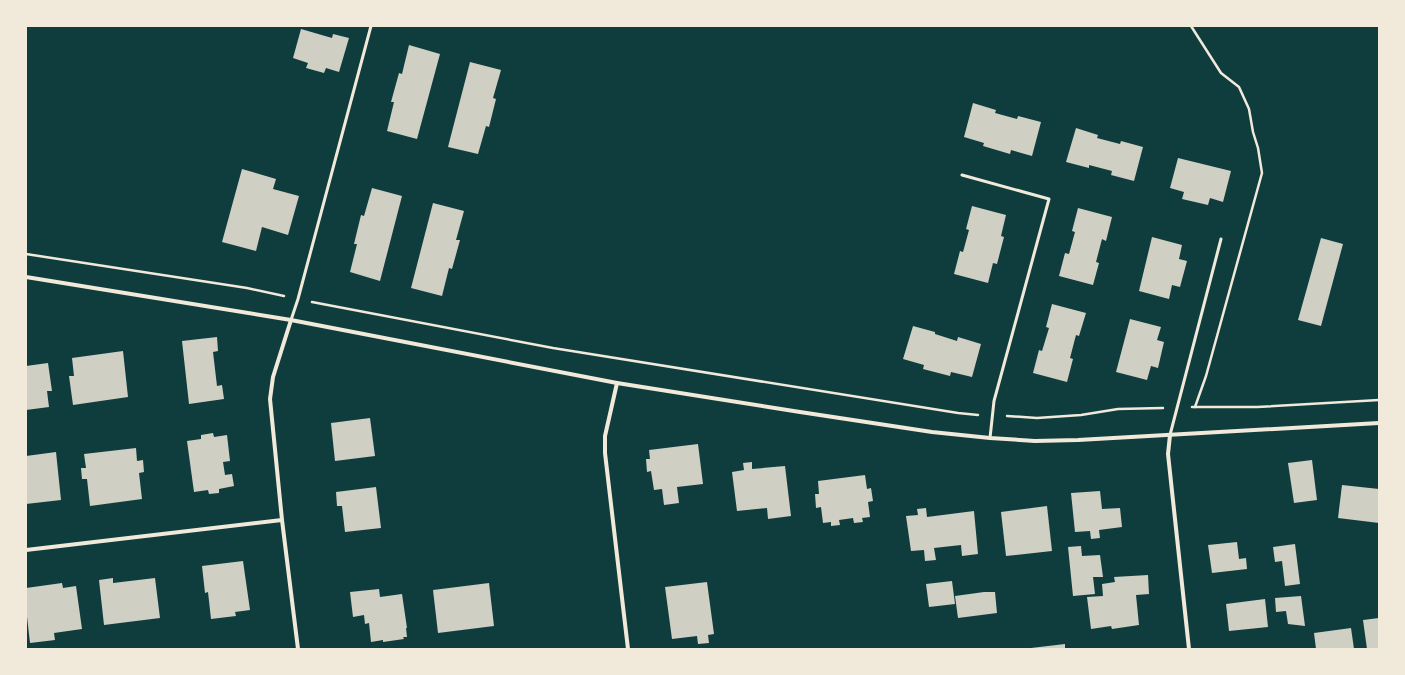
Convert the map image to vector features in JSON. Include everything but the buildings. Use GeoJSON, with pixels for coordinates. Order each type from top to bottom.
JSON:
{"type":"FeatureCollection","features":[{"type":"Feature","properties":{"kind":"street"},"geometry":{"type":"LineString","coordinates":[[26,277],[291,320],[617,383],[924,431],[1035,441],[1379,423]]}},
{"type":"Feature","properties":{"kind":"street"},"geometry":{"type":"LineString","coordinates":[[291,320],[272,377],[270,399],[282,520],[298,649]]}},
{"type":"Feature","properties":{"kind":"street"},"geometry":{"type":"LineString","coordinates":[[617,383],[605,436],[605,453],[628,649]]}},
{"type":"Feature","properties":{"kind":"street"},"geometry":{"type":"LineString","coordinates":[[1170,435],[1168,454],[1189,649]]}},
{"type":"Feature","properties":{"kind":"street"},"geometry":{"type":"LineString","coordinates":[[26,550],[282,520]]}},
{"type":"Feature","properties":{"kind":"lane"},"geometry":{"type":"LineString","coordinates":[[291,320],[298,299],[371,26]]}},
{"type":"Feature","properties":{"kind":"lane"},"geometry":{"type":"LineString","coordinates":[[962,175],[1049,199],[994,401],[990,438]]}},
{"type":"Feature","properties":{"kind":"lane"},"geometry":{"type":"LineString","coordinates":[[1170,435],[1221,239]]}},
{"type":"Feature","properties":{"kind":"path"},"geometry":{"type":"LineString","coordinates":[[1191,26],[1221,73],[1239,88],[1249,109],[1262,173],[1206,376],[1195,407]]}},
{"type":"Feature","properties":{"kind":"path"},"geometry":{"type":"LineString","coordinates":[[26,254],[247,288],[553,348],[950,412],[1037,418],[1081,415],[1118,409],[1257,407],[1379,400]]}}]}
